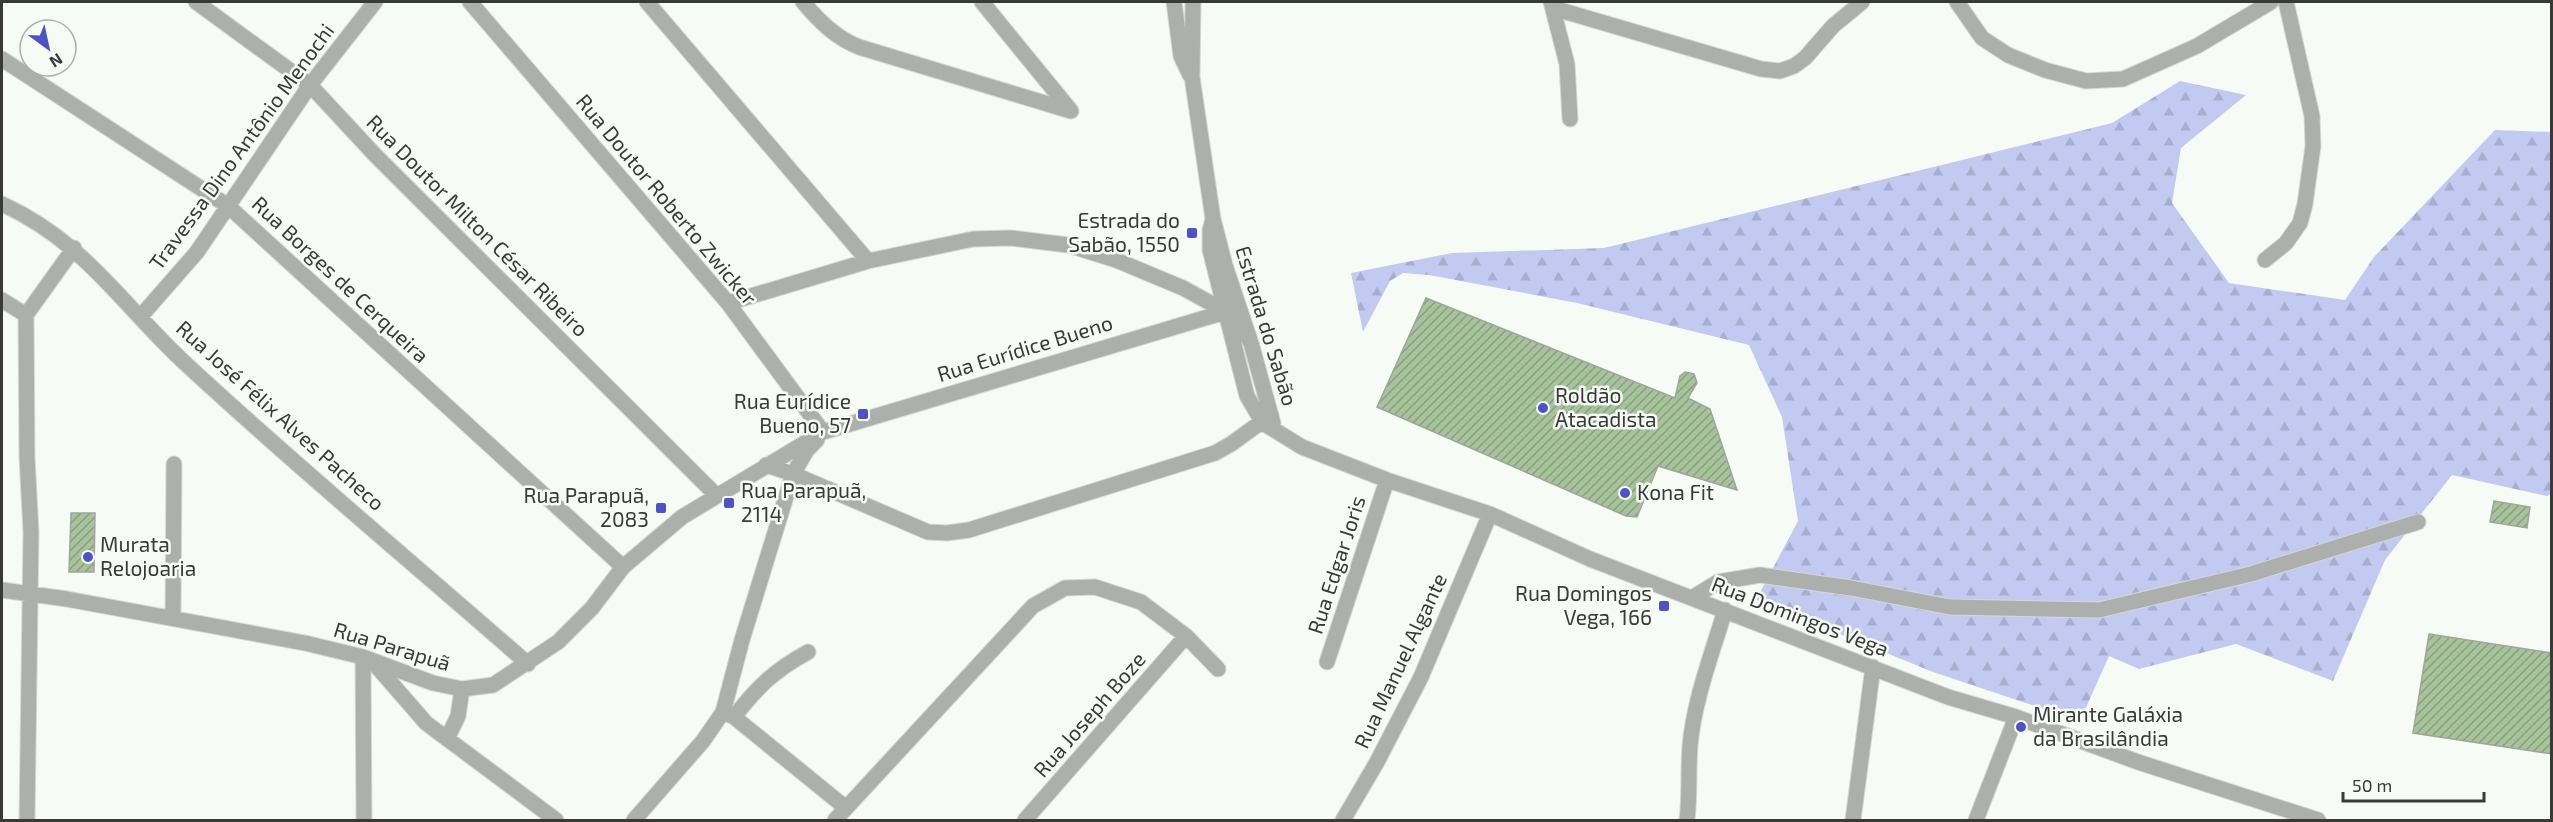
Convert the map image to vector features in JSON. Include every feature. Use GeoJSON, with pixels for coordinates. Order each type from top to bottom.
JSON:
{"type":"FeatureCollection","features":[{"type":"Feature","properties":{"kind":"street","name":"Rua Doutor Milton César Ribeiro"},"geometry":{"type":"LineString","coordinates":[[196,2],[310,85],[376,156],[716,495]]}},
{"type":"Feature","properties":{"kind":"street","name":"Travessa Dino Antônio Menochi"},"geometry":{"type":"LineString","coordinates":[[141,316],[196,252],[310,85],[375,2]]}},
{"type":"Feature","properties":{"kind":"street","name":"Rua Doutor Roberto Zwicker"},"geometry":{"type":"LineString","coordinates":[[470,2],[728,303],[830,429]]}},
{"type":"Feature","properties":{"kind":"street"},"geometry":{"type":"LineString","coordinates":[[647,2],[868,261]]}},
{"type":"Feature","properties":{"kind":"street"},"geometry":{"type":"LineString","coordinates":[[802,2],[824,25],[844,41],[1071,111],[982,2]]}},
{"type":"Feature","properties":{"kind":"street","name":"Estrada do Sabão"},"geometry":{"type":"LineString","coordinates":[[1174,2],[1181,57],[1192,77]]}},
{"type":"Feature","properties":{"kind":"street","name":"Estrada do Sabão"},"geometry":{"type":"LineString","coordinates":[[1193,2],[1192,77],[1213,219],[1225,265],[1251,343],[1267,419]]}},
{"type":"Feature","properties":{"kind":"street"},"geometry":{"type":"LineString","coordinates":[[1552,5],[1761,69],[1780,71],[1794,66],[1805,58],[1833,26],[1862,2]]}},
{"type":"Feature","properties":{"kind":"street"},"geometry":{"type":"LineString","coordinates":[[1957,2],[1982,38],[2008,55],[2045,70],[2086,81],[2123,79],[2196,46],[2271,2]]}},
{"type":"Feature","properties":{"kind":"street"},"geometry":{"type":"LineString","coordinates":[[2265,260],[2286,243],[2300,223],[2313,146],[2312,116],[2286,2]]}},
{"type":"Feature","properties":{"kind":"street"},"geometry":{"type":"LineString","coordinates":[[1552,5],[1567,64],[1570,119]]}},
{"type":"Feature","properties":{"kind":"street","name":"Rua Borges de Cerqueira"},"geometry":{"type":"LineString","coordinates":[[2,59],[228,206],[623,567]]}},
{"type":"Feature","properties":{"kind":"street","name":"Rua José Félix Alves Pacheco"},"geometry":{"type":"LineString","coordinates":[[2,204],[29,216],[74,249],[184,362],[528,664]]}},
{"type":"Feature","properties":{"kind":"street","name":"Estrada do Sabão"},"geometry":{"type":"LineString","coordinates":[[1213,219],[1210,230],[1210,250],[1247,396],[1276,432]]}},
{"type":"Feature","properties":{"kind":"street"},"geometry":{"type":"LineString","coordinates":[[728,303],[868,261],[973,238],[1011,238],[1068,245],[1116,260],[1183,288],[1237,319],[1251,343]]}},
{"type":"Feature","properties":{"kind":"street"},"geometry":{"type":"LineString","coordinates":[[27,820],[31,531],[27,457],[26,315],[74,249]]}},
{"type":"Feature","properties":{"kind":"street"},"geometry":{"type":"LineString","coordinates":[[2,300],[26,315]]}},
{"type":"Feature","properties":{"kind":"street","name":"Rua Eurídice Bueno"},"geometry":{"type":"LineString","coordinates":[[766,465],[830,429],[1225,312]]}},
{"type":"Feature","properties":{"kind":"street"},"geometry":{"type":"LineString","coordinates":[[766,465],[793,474],[928,532],[947,533],[969,530],[1215,453],[1267,419]]}},
{"type":"Feature","properties":{"kind":"street","name":"Rua Eurídice Bueno"},"geometry":{"type":"LineString","coordinates":[[728,715],[742,640],[793,474],[807,450],[830,429]]}},
{"type":"Feature","properties":{"kind":"street","name":"Rua Domingos Vega"},"geometry":{"type":"LineString","coordinates":[[1276,432],[1302,447],[1387,480],[1490,514],[1590,559],[1948,697],[2016,717],[2138,762],[2318,820]]}},
{"type":"Feature","properties":{"kind":"street"},"geometry":{"type":"LineString","coordinates":[[173,618],[174,464]]}},
{"type":"Feature","properties":{"kind":"street","name":"Rua Parapuã"},"geometry":{"type":"LineString","coordinates":[[2,590],[173,618],[305,643],[367,659],[433,683],[462,689],[493,685],[558,642],[592,608],[623,567],[682,516],[766,465]]}},
{"type":"Feature","properties":{"kind":"street","name":"Rua Edgar Joris"},"geometry":{"type":"LineString","coordinates":[[1327,662],[1387,480]]}},
{"type":"Feature","properties":{"kind":"street","name":"Rua Manuel Algante"},"geometry":{"type":"LineString","coordinates":[[1343,820],[1377,762],[1421,677],[1490,514]]}},
{"type":"Feature","properties":{"kind":"street"},"geometry":{"type":"LineString","coordinates":[[1692,598],[1719,582],[1760,575],[1851,588],[1950,607],[2099,610],[2251,574],[2418,522]]}},
{"type":"Feature","properties":{"kind":"street"},"geometry":{"type":"LineString","coordinates":[[835,820],[1033,606],[1065,588],[1095,587],[1141,602],[1186,636],[1218,669]]}},
{"type":"Feature","properties":{"kind":"street"},"geometry":{"type":"LineString","coordinates":[[1687,820],[1690,746],[1705,677],[1725,610]]}},
{"type":"Feature","properties":{"kind":"street","name":"Rua Joseph Boze"},"geometry":{"type":"LineString","coordinates":[[1025,820],[1186,636]]}},
{"type":"Feature","properties":{"kind":"street"},"geometry":{"type":"LineString","coordinates":[[634,820],[728,715],[782,666],[808,652]]}},
{"type":"Feature","properties":{"kind":"street"},"geometry":{"type":"LineString","coordinates":[[367,659],[426,723],[556,820]]}},
{"type":"Feature","properties":{"kind":"street"},"geometry":{"type":"LineString","coordinates":[[364,820],[367,659]]}},
{"type":"Feature","properties":{"kind":"street"},"geometry":{"type":"LineString","coordinates":[[1853,820],[1874,667]]}},
{"type":"Feature","properties":{"kind":"street"},"geometry":{"type":"LineString","coordinates":[[447,739],[458,716],[462,689]]}},
{"type":"Feature","properties":{"kind":"street"},"geometry":{"type":"LineString","coordinates":[[728,715],[846,808]]}},
{"type":"Feature","properties":{"kind":"street"},"geometry":{"type":"LineString","coordinates":[[1976,820],[2016,717]]}},
{"type":"Feature","properties":{"kind":"green space"},"geometry":{"type":"Polygon","coordinates":[[[2180,81],[2246,95],[2181,148],[2172,203],[2229,283],[2345,300],[2374,257],[2495,130],[2551,132],[2551,494],[2547,496],[2452,475],[2385,560],[2333,681],[2236,644],[2139,669],[2109,656],[2080,721],[1933,672],[1756,600],[1798,521],[1782,417],[1749,345],[1577,303],[1429,275],[1403,273],[1390,281],[1363,332],[1351,273],[1452,253],[1604,248],[2112,123],[2180,81]]]}},
{"type":"Feature","properties":{"kind":"building","name":"Roldão Atacadista"},"geometry":{"type":"Polygon","coordinates":[[[1426,298],[1675,398],[1680,376],[1685,372],[1694,374],[1697,383],[1688,398],[1710,409],[1737,490],[1658,466],[1637,517],[1626,516],[1377,407],[1426,298]]]}},
{"type":"Feature","properties":{"kind":"building"},"geometry":{"type":"Polygon","coordinates":[[[2494,501],[2530,507],[2527,528],[2490,522],[2494,501]]]}},
{"type":"Feature","properties":{"kind":"building"},"geometry":{"type":"Polygon","coordinates":[[[71,513],[95,513],[94,572],[69,572],[71,513]]]}},
{"type":"Feature","properties":{"kind":"building"},"geometry":{"type":"Polygon","coordinates":[[[2429,634],[2552,653],[2552,754],[2413,733],[2429,634]]]}},
{"type":"Feature","properties":{"kind":"place","name":"Estrada do Sabão, 1550"},"geometry":{"type":"Point","coordinates":[1192,233]}},
{"type":"Feature","properties":{"kind":"place","name":"Roldão Atacadista"},"geometry":{"type":"Point","coordinates":[1543,408]}},
{"type":"Feature","properties":{"kind":"place","name":"Rua Eurídice Bueno, 57"},"geometry":{"type":"Point","coordinates":[863,414]}},
{"type":"Feature","properties":{"kind":"place","name":"Kona Fit"},"geometry":{"type":"Point","coordinates":[1625,493]}},
{"type":"Feature","properties":{"kind":"place","name":"Rua Parapuã, 2114"},"geometry":{"type":"Point","coordinates":[729,503]}},
{"type":"Feature","properties":{"kind":"place","name":"Rua Parapuã, 2083"},"geometry":{"type":"Point","coordinates":[661,508]}},
{"type":"Feature","properties":{"kind":"place","name":"Murata Relojoaria"},"geometry":{"type":"Point","coordinates":[88,557]}},
{"type":"Feature","properties":{"kind":"place","name":"Rua Domingos Vega, 166"},"geometry":{"type":"Point","coordinates":[1664,606]}},
{"type":"Feature","properties":{"kind":"place","name":"Mirante Galáxia da Brasilândia"},"geometry":{"type":"Point","coordinates":[2021,727]}}]}
